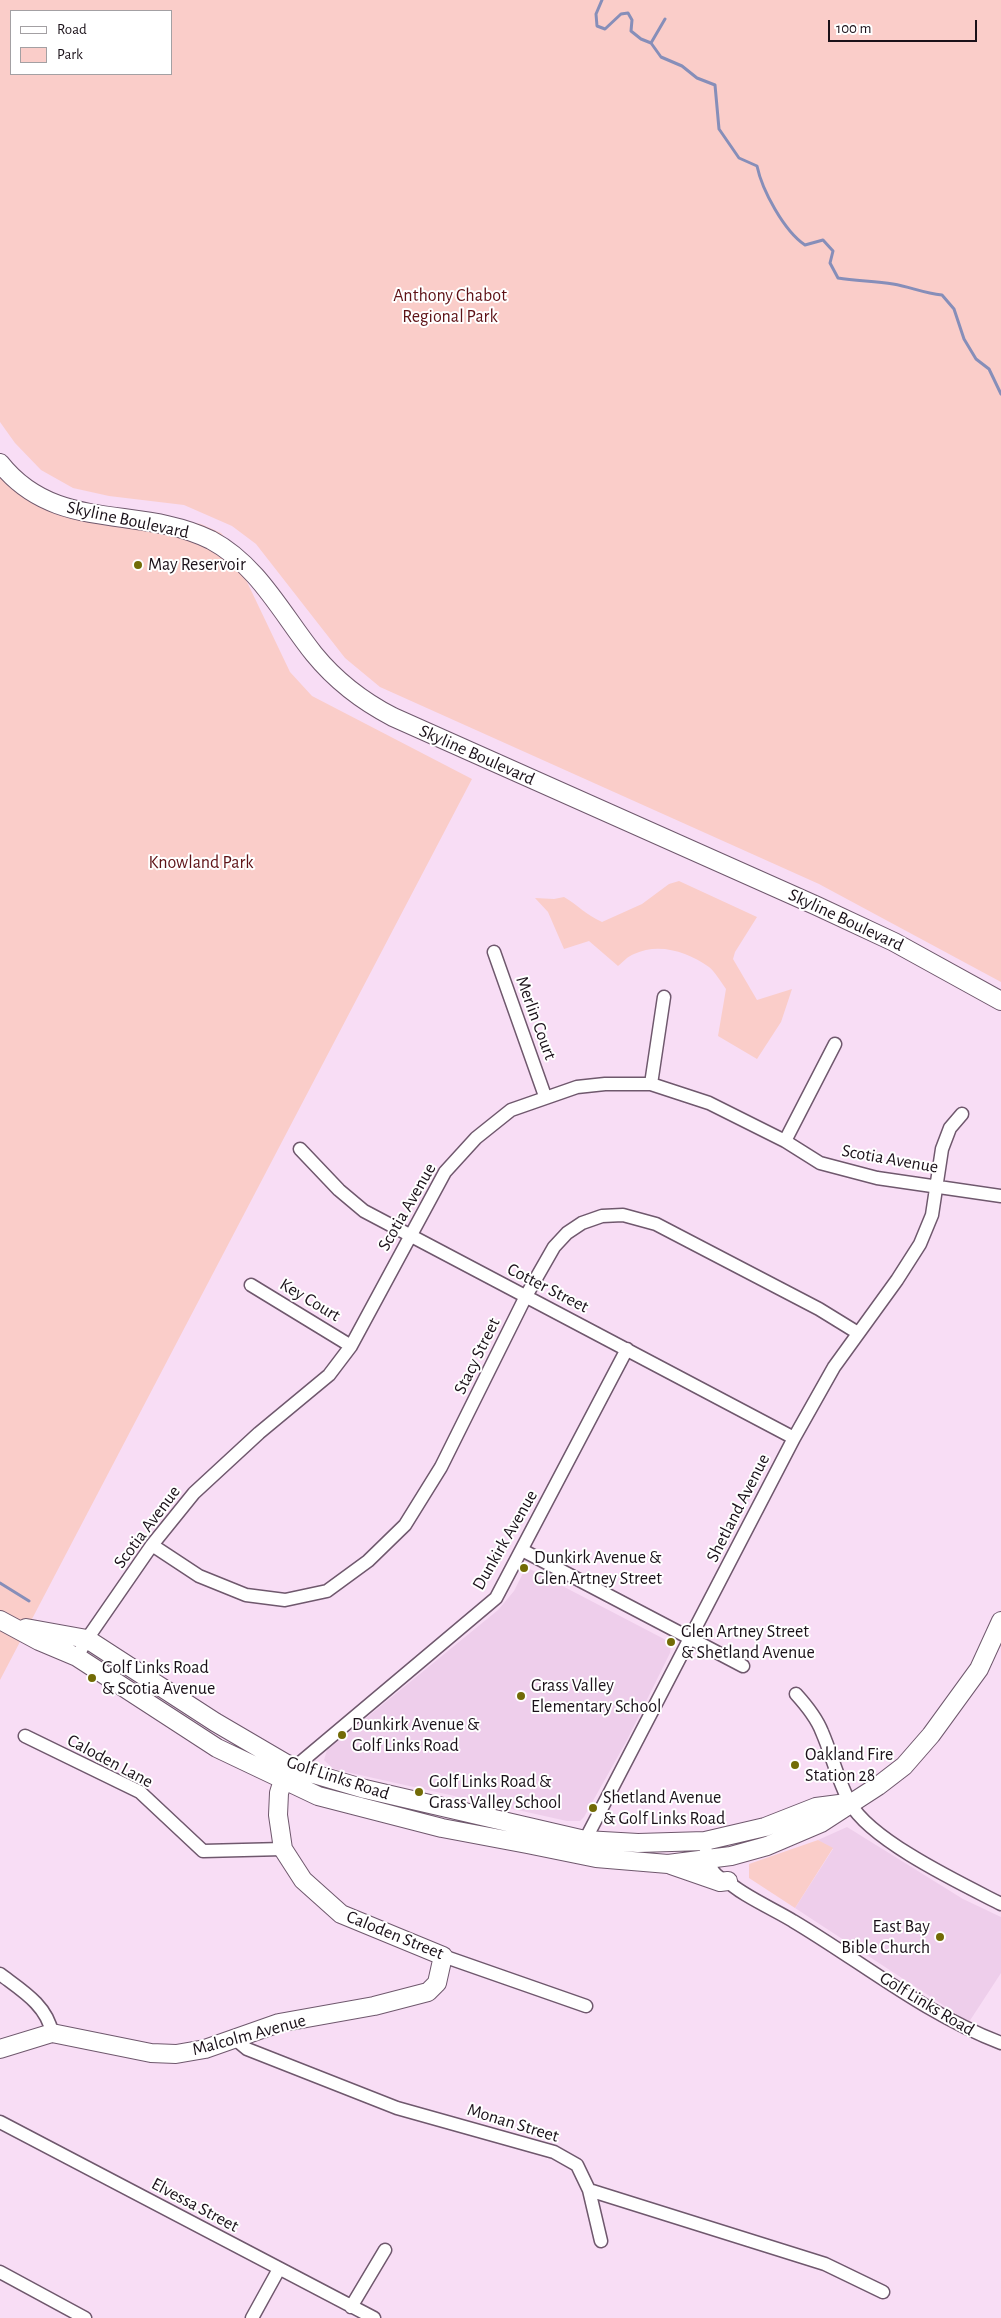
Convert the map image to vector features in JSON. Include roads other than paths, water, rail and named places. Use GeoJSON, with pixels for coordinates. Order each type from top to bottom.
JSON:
{"type":"FeatureCollection","features":[{"type":"Feature","properties":{"kind":"main road","name":"Skyline Boulevard"},"geometry":{"type":"LineString","coordinates":[[0,462],[30,491],[63,508],[173,526],[211,541],[228,552],[244,564],[260,581],[328,671],[358,697],[393,717],[840,916],[894,942],[1001,1000]]}},
{"type":"Feature","properties":{"kind":"main road"},"geometry":{"type":"LineString","coordinates":[[712,1858],[767,1846],[821,1824],[878,1786],[904,1766],[929,1737],[980,1670],[1001,1621]]}},
{"type":"Feature","properties":{"kind":"main road","name":"Golf Links Road"},"geometry":{"type":"LineString","coordinates":[[6,1623],[87,1639],[215,1722],[294,1767],[364,1789],[582,1847],[631,1862],[668,1864],[712,1858]]}},
{"type":"Feature","properties":{"kind":"main road","name":"Golf Links Road"},"geometry":{"type":"LineString","coordinates":[[6,1623],[77,1657],[217,1748],[318,1796],[432,1825],[582,1847],[710,1840]]}},
{"type":"Feature","properties":{"kind":"main road","name":"Caloden Street"},"geometry":{"type":"LineString","coordinates":[[294,1767],[283,1780],[279,1793],[278,1815],[283,1849],[303,1880],[340,1914],[443,1956]]}},
{"type":"Feature","properties":{"kind":"main road"},"geometry":{"type":"LineString","coordinates":[[710,1840],[765,1827],[816,1807],[850,1803]]}},
{"type":"Feature","properties":{"kind":"main road"},"geometry":{"type":"LineString","coordinates":[[668,1864],[720,1882],[728,1881]]}},
{"type":"Feature","properties":{"kind":"main road","name":"Malcolm Avenue"},"geometry":{"type":"LineString","coordinates":[[0,2049],[52,2033],[151,2053],[176,2054],[205,2049],[279,2023],[374,2006],[428,1992],[437,1983],[443,1956]]}},
{"type":"Feature","properties":{"kind":"street","name":"Merlin Court"},"geometry":{"type":"LineString","coordinates":[[494,952],[545,1096]]}},
{"type":"Feature","properties":{"kind":"street"},"geometry":{"type":"LineString","coordinates":[[651,1084],[664,997]]}},
{"type":"Feature","properties":{"kind":"street"},"geometry":{"type":"LineString","coordinates":[[785,1142],[835,1044]]}},
{"type":"Feature","properties":{"kind":"street","name":"Scotia Avenue"},"geometry":{"type":"LineString","coordinates":[[77,1657],[87,1639],[152,1545],[194,1493],[259,1433],[329,1375],[351,1346],[445,1172],[476,1138],[511,1110],[545,1096],[586,1086],[651,1084],[709,1103],[785,1142],[820,1163],[876,1178],[936,1185],[1001,1196]]}},
{"type":"Feature","properties":{"kind":"street","name":"Shetland Avenue"},"geometry":{"type":"LineString","coordinates":[[582,1847],[794,1438],[834,1367],[897,1280],[920,1244],[932,1215],[942,1149],[950,1128],[962,1114]]}},
{"type":"Feature","properties":{"kind":"street","name":"Cotter Street"},"geometry":{"type":"LineString","coordinates":[[300,1149],[339,1190],[364,1211],[794,1438]]}},
{"type":"Feature","properties":{"kind":"street","name":"Stacy Street"},"geometry":{"type":"LineString","coordinates":[[152,1545],[199,1576],[246,1596],[285,1600],[327,1591],[368,1561],[405,1525],[441,1467],[526,1296],[554,1247],[567,1233],[582,1223],[602,1216],[623,1215],[656,1224],[819,1309],[858,1333]]}},
{"type":"Feature","properties":{"kind":"street","name":"Key Court"},"geometry":{"type":"LineString","coordinates":[[251,1285],[351,1346]]}},
{"type":"Feature","properties":{"kind":"street","name":"Dunkirk Avenue"},"geometry":{"type":"LineString","coordinates":[[294,1767],[496,1598],[627,1349]]}},
{"type":"Feature","properties":{"kind":"street"},"geometry":{"type":"LineString","coordinates":[[522,1550],[742,1666]]}},
{"type":"Feature","properties":{"kind":"street"},"geometry":{"type":"LineString","coordinates":[[796,1694],[822,1730],[850,1803],[871,1827],[945,1876],[1001,1904]]}},
{"type":"Feature","properties":{"kind":"street","name":"Caloden Lane"},"geometry":{"type":"LineString","coordinates":[[25,1736],[140,1792],[203,1851],[283,1849]]}},
{"type":"Feature","properties":{"kind":"street","name":"Golf Links Road"},"geometry":{"type":"LineString","coordinates":[[710,1840],[714,1874],[722,1880],[728,1881],[960,2026],[1001,2043]]}},
{"type":"Feature","properties":{"kind":"street","name":"Caloden Street"},"geometry":{"type":"LineString","coordinates":[[443,1956],[586,2006]]}},
{"type":"Feature","properties":{"kind":"street"},"geometry":{"type":"LineString","coordinates":[[0,1974],[35,2000],[50,2024],[52,2033]]}},
{"type":"Feature","properties":{"kind":"street","name":"Monan Street"},"geometry":{"type":"LineString","coordinates":[[234,2039],[247,2050],[397,2108],[554,2152],[577,2164],[589,2190],[601,2241]]}},
{"type":"Feature","properties":{"kind":"street","name":"Elvessa Street"},"geometry":{"type":"LineString","coordinates":[[0,2122],[374,2318]]}},
{"type":"Feature","properties":{"kind":"street"},"geometry":{"type":"LineString","coordinates":[[589,2190],[825,2264],[883,2292]]}},
{"type":"Feature","properties":{"kind":"street"},"geometry":{"type":"LineString","coordinates":[[351,2307],[385,2250]]}},
{"type":"Feature","properties":{"kind":"street"},"geometry":{"type":"LineString","coordinates":[[252,2318],[279,2269]]}},
{"type":"Feature","properties":{"kind":"street"},"geometry":{"type":"LineString","coordinates":[[0,2272],[85,2318]]}},
{"type":"Feature","properties":{"kind":"waterway"},"geometry":{"type":"LineString","coordinates":[[602,0],[596,14],[597,26],[605,29],[621,14],[628,13],[632,20],[631,31],[641,39],[651,43],[661,57],[682,66],[697,78],[715,85],[719,129],[739,158],[757,166],[764,187],[775,209],[797,239],[805,245],[823,240],[833,251],[830,263],[838,278],[893,284],[942,295],[954,309],[964,339],[976,359],[989,369],[1001,394]]}},
{"type":"Feature","properties":{"kind":"waterway"},"geometry":{"type":"LineString","coordinates":[[651,43],[665,19]]}},
{"type":"Feature","properties":{"kind":"waterway"},"geometry":{"type":"LineString","coordinates":[[0,1583],[29,1601]]}},
{"type":"Feature","properties":{"kind":"place","name":"May Reservoir"},"geometry":{"type":"Point","coordinates":[138,565]}},
{"type":"Feature","properties":{"kind":"place","name":"Dunkirk Avenue & Glen Artney Street"},"geometry":{"type":"Point","coordinates":[524,1568]}},
{"type":"Feature","properties":{"kind":"place","name":"Glen Artney Street & Shetland Avenue"},"geometry":{"type":"Point","coordinates":[671,1642]}},
{"type":"Feature","properties":{"kind":"place","name":"Golf Links Road & Scotia Avenue"},"geometry":{"type":"Point","coordinates":[92,1678]}},
{"type":"Feature","properties":{"kind":"place","name":"Grass Valley Elementary School"},"geometry":{"type":"Point","coordinates":[521,1696]}},
{"type":"Feature","properties":{"kind":"place","name":"Dunkirk Avenue & Golf Links Road"},"geometry":{"type":"Point","coordinates":[342,1735]}},
{"type":"Feature","properties":{"kind":"place","name":"Oakland Fire Station 28"},"geometry":{"type":"Point","coordinates":[795,1765]}},
{"type":"Feature","properties":{"kind":"place","name":"Golf Links Road & Grass Valley School"},"geometry":{"type":"Point","coordinates":[419,1792]}},
{"type":"Feature","properties":{"kind":"place","name":"Shetland Avenue & Golf Links Road"},"geometry":{"type":"Point","coordinates":[593,1808]}},
{"type":"Feature","properties":{"kind":"place","name":"East Bay Bible Church"},"geometry":{"type":"Point","coordinates":[940,1937]}},
{"type":"Feature","properties":{"kind":"park label","name":"Anthony Chabot Regional Park"},"geometry":{"type":"Point","coordinates":[450,306]}},
{"type":"Feature","properties":{"kind":"park label","name":"Knowland Park"},"geometry":{"type":"Point","coordinates":[201,863]}}]}
